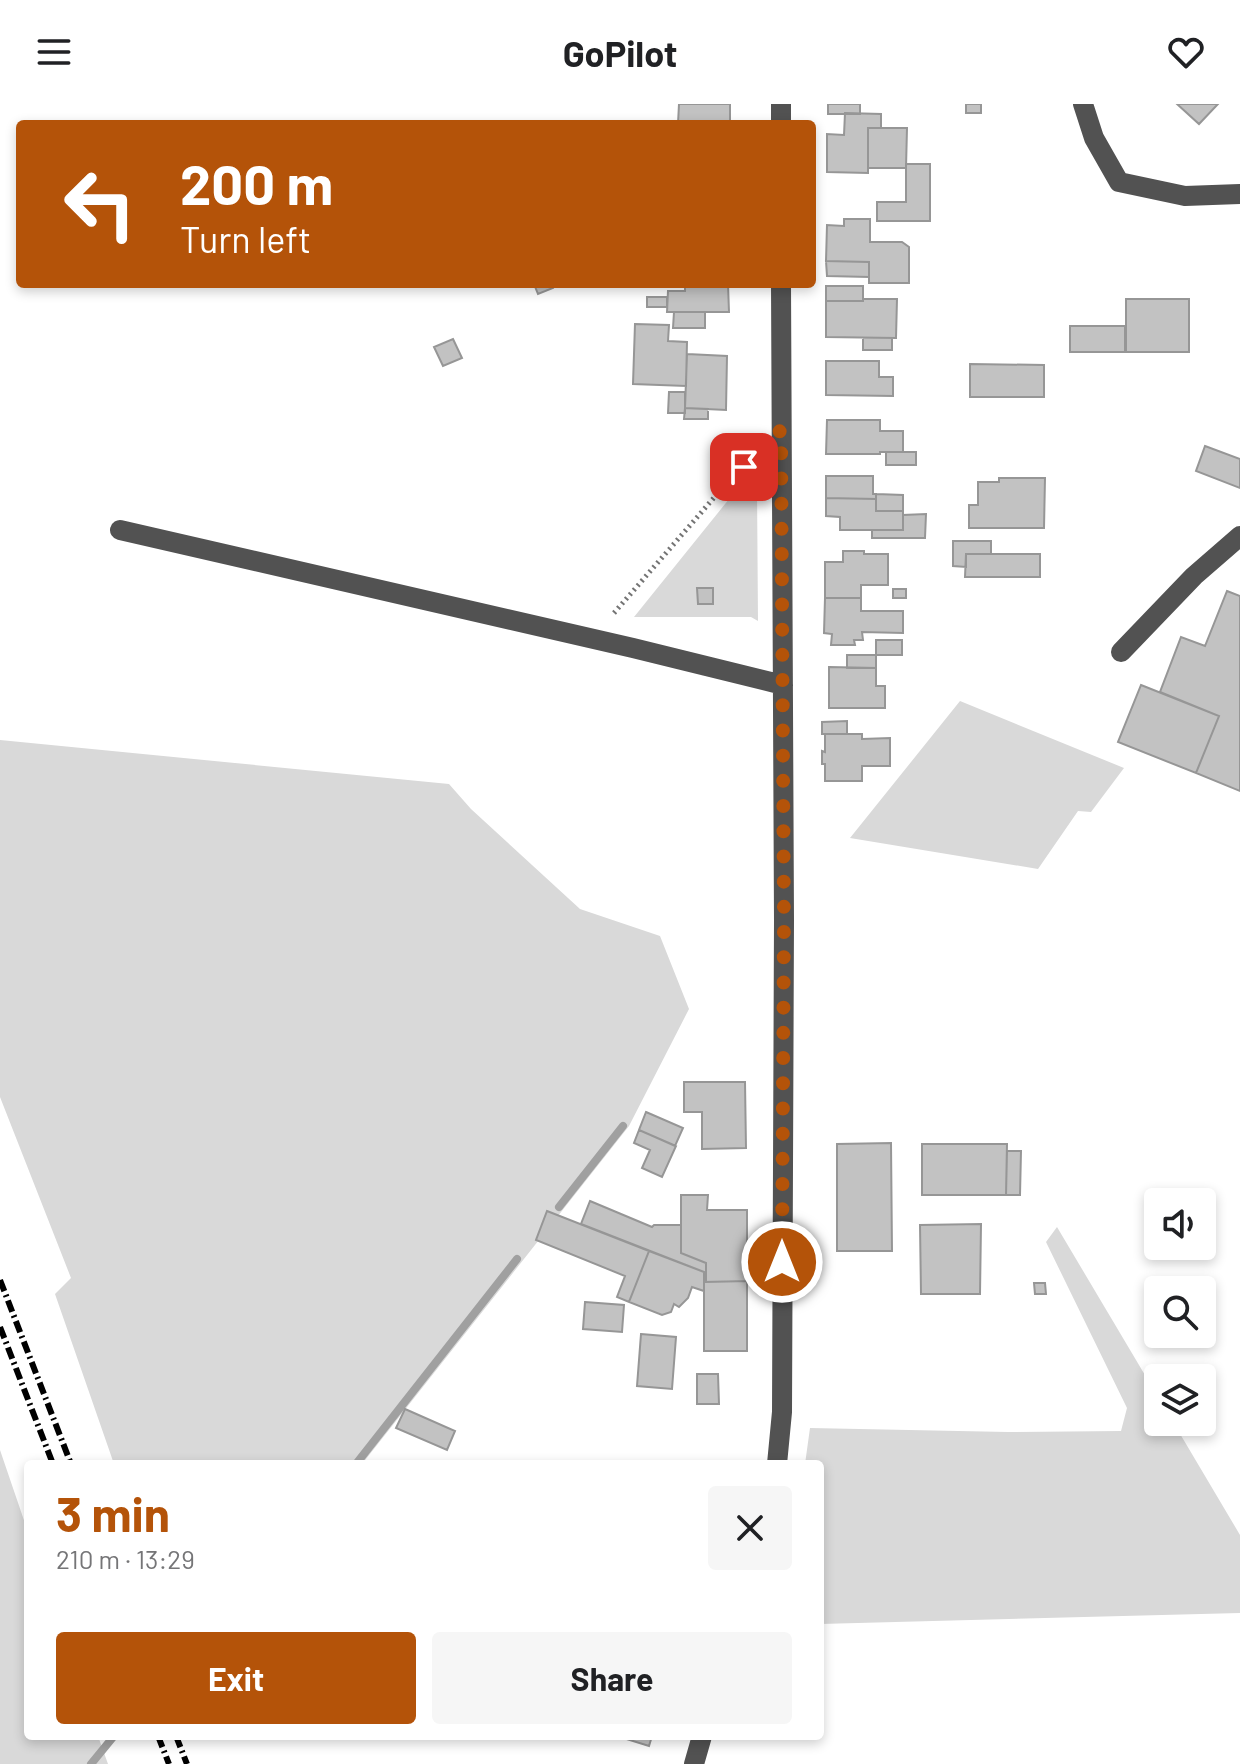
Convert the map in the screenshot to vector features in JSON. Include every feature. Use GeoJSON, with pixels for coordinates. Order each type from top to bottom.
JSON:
{"type":"FeatureCollection","features":[{"type":"Feature","properties":{"kind":"street"},"geometry":{"type":"LineString","coordinates":[[1083,104],[1094,138],[1119,182],[1185,196],[1240,194]]}},
{"type":"Feature","properties":{"kind":"street"},"geometry":{"type":"LineString","coordinates":[[777,1460],[782,1412],[784,920],[781,288]]}},
{"type":"Feature","properties":{"kind":"street"},"geometry":{"type":"LineString","coordinates":[[120,530],[783,685]]}},
{"type":"Feature","properties":{"kind":"street"},"geometry":{"type":"LineString","coordinates":[[1121,652],[1194,576],[1240,536]]}},
{"type":"Feature","properties":{"kind":"street"},"geometry":{"type":"LineString","coordinates":[[694,1764],[701,1740]]}},
{"type":"Feature","properties":{"kind":"path"},"geometry":{"type":"LineString","coordinates":[[614,613],[725,485],[781,430]]}},
{"type":"Feature","properties":{"kind":"shaded area"},"geometry":{"type":"Polygon","coordinates":[[[746,478],[757,488],[758,621],[751,617],[634,617],[746,478]]]}},
{"type":"Feature","properties":{"kind":"shaded area"},"geometry":{"type":"Polygon","coordinates":[[[960,701],[1124,768],[1091,812],[1078,811],[1038,869],[850,838],[960,701]]]}},
{"type":"Feature","properties":{"kind":"shaded area"},"geometry":{"type":"Polygon","coordinates":[[[0,740],[449,784],[471,809],[580,909],[660,936],[689,1009],[629,1126],[365,1460],[113,1460],[55,1294],[71,1278],[0,1097],[0,740]]]}},
{"type":"Feature","properties":{"kind":"shaded area"},"geometry":{"type":"Polygon","coordinates":[[[1057,1227],[1144,1373],[1144,1436],[1181,1436],[1240,1535],[1240,1613],[824,1624],[824,1460],[806,1460],[810,1428],[1121,1431],[1127,1408],[1046,1242],[1057,1227]]]}},
{"type":"Feature","properties":{"kind":"shaded area"},"geometry":{"type":"Polygon","coordinates":[[[0,1450],[24,1520],[24,1740],[99,1740],[108,1764],[0,1764],[0,1450]]]}},
{"type":"Feature","properties":{"kind":"building"},"geometry":{"type":"Polygon","coordinates":[[[679,104],[730,104],[730,120],[678,120],[679,104]]]}},
{"type":"Feature","properties":{"kind":"building"},"geometry":{"type":"Polygon","coordinates":[[[828,104],[860,104],[860,114],[828,114],[828,104]]]}},
{"type":"Feature","properties":{"kind":"building"},"geometry":{"type":"Polygon","coordinates":[[[966,104],[981,104],[981,113],[966,113],[966,104]]]}},
{"type":"Feature","properties":{"kind":"building"},"geometry":{"type":"Polygon","coordinates":[[[1177,104],[1218,104],[1199,124],[1177,104]]]}},
{"type":"Feature","properties":{"kind":"building"},"geometry":{"type":"Polygon","coordinates":[[[845,113],[881,114],[881,128],[868,128],[868,173],[827,172],[827,134],[844,135],[845,113]]]}},
{"type":"Feature","properties":{"kind":"building"},"geometry":{"type":"Polygon","coordinates":[[[868,128],[907,128],[906,168],[868,168],[868,128]]]}},
{"type":"Feature","properties":{"kind":"building"},"geometry":{"type":"Polygon","coordinates":[[[906,164],[930,164],[930,221],[877,221],[877,202],[906,202],[906,164]]]}},
{"type":"Feature","properties":{"kind":"building"},"geometry":{"type":"Polygon","coordinates":[[[844,219],[870,219],[870,242],[902,242],[909,247],[909,283],[869,283],[869,262],[826,261],[827,225],[844,226],[844,219]]]}},
{"type":"Feature","properties":{"kind":"building"},"geometry":{"type":"Polygon","coordinates":[[[826,261],[869,262],[869,277],[827,276],[826,261]]]}},
{"type":"Feature","properties":{"kind":"building"},"geometry":{"type":"Polygon","coordinates":[[[826,286],[863,286],[863,301],[826,301],[826,286]]]}},
{"type":"Feature","properties":{"kind":"building"},"geometry":{"type":"Polygon","coordinates":[[[536,288],[553,288],[538,294],[536,288]]]}},
{"type":"Feature","properties":{"kind":"building"},"geometry":{"type":"Polygon","coordinates":[[[685,288],[728,288],[729,312],[667,312],[668,291],[685,291],[685,288]]]}},
{"type":"Feature","properties":{"kind":"building"},"geometry":{"type":"Polygon","coordinates":[[[647,297],[667,297],[667,307],[647,307],[647,297]]]}},
{"type":"Feature","properties":{"kind":"building"},"geometry":{"type":"Polygon","coordinates":[[[897,299],[896,338],[826,337],[826,301],[897,299]]]}},
{"type":"Feature","properties":{"kind":"building"},"geometry":{"type":"Polygon","coordinates":[[[1126,299],[1189,299],[1189,352],[1126,352],[1126,299]]]}},
{"type":"Feature","properties":{"kind":"building"},"geometry":{"type":"Polygon","coordinates":[[[674,312],[705,312],[705,328],[673,328],[674,312]]]}},
{"type":"Feature","properties":{"kind":"building"},"geometry":{"type":"Polygon","coordinates":[[[635,324],[669,325],[668,341],[687,342],[686,386],[633,384],[635,324]]]}},
{"type":"Feature","properties":{"kind":"building"},"geometry":{"type":"Polygon","coordinates":[[[1070,326],[1125,326],[1125,352],[1070,352],[1070,326]]]}},
{"type":"Feature","properties":{"kind":"building"},"geometry":{"type":"Polygon","coordinates":[[[863,338],[892,338],[892,350],[863,350],[863,338]]]}},
{"type":"Feature","properties":{"kind":"building"},"geometry":{"type":"Polygon","coordinates":[[[453,339],[462,358],[443,366],[434,347],[453,339]]]}},
{"type":"Feature","properties":{"kind":"building"},"geometry":{"type":"Polygon","coordinates":[[[687,354],[727,356],[726,410],[685,408],[687,354]]]}},
{"type":"Feature","properties":{"kind":"building"},"geometry":{"type":"Polygon","coordinates":[[[826,361],[879,361],[879,377],[893,377],[893,396],[826,395],[826,361]]]}},
{"type":"Feature","properties":{"kind":"building"},"geometry":{"type":"Polygon","coordinates":[[[970,364],[1044,365],[1044,397],[970,397],[970,364]]]}},
{"type":"Feature","properties":{"kind":"building"},"geometry":{"type":"Polygon","coordinates":[[[669,392],[685,392],[685,413],[668,413],[669,392]]]}},
{"type":"Feature","properties":{"kind":"building"},"geometry":{"type":"Polygon","coordinates":[[[685,408],[708,409],[708,419],[684,419],[685,408]]]}},
{"type":"Feature","properties":{"kind":"building"},"geometry":{"type":"Polygon","coordinates":[[[827,420],[880,420],[880,431],[903,431],[903,452],[826,454],[827,420]]]}},
{"type":"Feature","properties":{"kind":"building"},"geometry":{"type":"Polygon","coordinates":[[[1205,446],[1240,459],[1240,488],[1196,471],[1205,446]]]}},
{"type":"Feature","properties":{"kind":"building"},"geometry":{"type":"Polygon","coordinates":[[[886,452],[916,452],[916,465],[886,465],[886,452]]]}},
{"type":"Feature","properties":{"kind":"building"},"geometry":{"type":"Polygon","coordinates":[[[826,476],[873,476],[876,499],[826,498],[826,476]]]}},
{"type":"Feature","properties":{"kind":"building"},"geometry":{"type":"Polygon","coordinates":[[[999,478],[1045,478],[1044,528],[969,528],[969,505],[978,505],[978,482],[999,482],[999,478]]]}},
{"type":"Feature","properties":{"kind":"building"},"geometry":{"type":"Polygon","coordinates":[[[876,494],[903,495],[903,511],[876,511],[876,494]]]}},
{"type":"Feature","properties":{"kind":"building"},"geometry":{"type":"Polygon","coordinates":[[[826,498],[876,499],[876,511],[903,511],[903,530],[840,530],[840,517],[826,516],[826,498]]]}},
{"type":"Feature","properties":{"kind":"building"},"geometry":{"type":"Polygon","coordinates":[[[926,514],[925,538],[872,538],[872,530],[903,530],[903,515],[926,514]]]}},
{"type":"Feature","properties":{"kind":"building"},"geometry":{"type":"Polygon","coordinates":[[[953,541],[991,541],[991,554],[966,554],[966,567],[953,566],[953,541]]]}},
{"type":"Feature","properties":{"kind":"building"},"geometry":{"type":"Polygon","coordinates":[[[843,551],[888,554],[888,585],[861,585],[861,598],[825,598],[825,562],[843,562],[843,551]]]}},
{"type":"Feature","properties":{"kind":"building"},"geometry":{"type":"Polygon","coordinates":[[[966,554],[1040,554],[1040,577],[965,577],[966,554]]]}},
{"type":"Feature","properties":{"kind":"building"},"geometry":{"type":"Polygon","coordinates":[[[697,588],[713,588],[713,604],[698,604],[697,588]]]}},
{"type":"Feature","properties":{"kind":"building"},"geometry":{"type":"Polygon","coordinates":[[[893,589],[906,589],[906,598],[893,598],[893,589]]]}},
{"type":"Feature","properties":{"kind":"building"},"geometry":{"type":"Polygon","coordinates":[[[1227,591],[1240,596],[1240,791],[1196,773],[1219,716],[1160,692],[1181,637],[1205,646],[1227,591]]]}},
{"type":"Feature","properties":{"kind":"building"},"geometry":{"type":"Polygon","coordinates":[[[825,598],[861,598],[861,611],[903,611],[903,633],[862,632],[863,640],[854,640],[855,645],[831,645],[832,634],[824,633],[825,598]]]}},
{"type":"Feature","properties":{"kind":"building"},"geometry":{"type":"Polygon","coordinates":[[[876,640],[902,640],[902,655],[876,655],[876,640]]]}},
{"type":"Feature","properties":{"kind":"building"},"geometry":{"type":"Polygon","coordinates":[[[847,655],[876,655],[876,668],[847,668],[847,655]]]}},
{"type":"Feature","properties":{"kind":"building"},"geometry":{"type":"Polygon","coordinates":[[[829,667],[876,668],[876,686],[885,686],[885,708],[829,708],[829,667]]]}},
{"type":"Feature","properties":{"kind":"building"},"geometry":{"type":"Polygon","coordinates":[[[1141,685],[1219,716],[1196,773],[1118,742],[1141,685]]]}},
{"type":"Feature","properties":{"kind":"building"},"geometry":{"type":"Polygon","coordinates":[[[847,721],[847,734],[822,734],[822,722],[847,721]]]}},
{"type":"Feature","properties":{"kind":"building"},"geometry":{"type":"Polygon","coordinates":[[[825,734],[862,734],[862,739],[890,738],[890,766],[862,766],[862,781],[825,781],[822,751],[825,752],[825,734]]]}},
{"type":"Feature","properties":{"kind":"building"},"geometry":{"type":"Polygon","coordinates":[[[684,1082],[745,1082],[746,1148],[702,1149],[702,1112],[684,1112],[684,1082]]]}},
{"type":"Feature","properties":{"kind":"building"},"geometry":{"type":"Polygon","coordinates":[[[646,1112],[683,1128],[675,1146],[639,1130],[646,1112]]]}},
{"type":"Feature","properties":{"kind":"building"},"geometry":{"type":"Polygon","coordinates":[[[639,1130],[676,1146],[662,1177],[642,1168],[650,1150],[634,1143],[639,1130]]]}},
{"type":"Feature","properties":{"kind":"building"},"geometry":{"type":"Polygon","coordinates":[[[891,1143],[892,1251],[837,1251],[837,1144],[891,1143]]]}},
{"type":"Feature","properties":{"kind":"building"},"geometry":{"type":"Polygon","coordinates":[[[922,1144],[1007,1144],[1006,1195],[922,1195],[922,1144]]]}},
{"type":"Feature","properties":{"kind":"building"},"geometry":{"type":"Polygon","coordinates":[[[1007,1151],[1021,1151],[1020,1195],[1006,1195],[1007,1151]]]}},
{"type":"Feature","properties":{"kind":"building"},"geometry":{"type":"Polygon","coordinates":[[[681,1195],[708,1195],[707,1210],[747,1210],[747,1281],[706,1282],[706,1263],[681,1253],[681,1195]]]}},
{"type":"Feature","properties":{"kind":"building"},"geometry":{"type":"Polygon","coordinates":[[[590,1201],[652,1227],[681,1225],[681,1253],[706,1263],[706,1282],[704,1272],[581,1224],[590,1201]]]}},
{"type":"Feature","properties":{"kind":"building"},"geometry":{"type":"Polygon","coordinates":[[[547,1211],[649,1251],[629,1302],[617,1297],[625,1276],[536,1240],[547,1211]]]}},
{"type":"Feature","properties":{"kind":"building"},"geometry":{"type":"Polygon","coordinates":[[[981,1224],[980,1294],[921,1294],[920,1225],[981,1224]]]}},
{"type":"Feature","properties":{"kind":"building"},"geometry":{"type":"Polygon","coordinates":[[[649,1251],[704,1272],[704,1291],[692,1287],[688,1298],[679,1307],[674,1304],[671,1312],[662,1315],[629,1302],[649,1251]]]}},
{"type":"Feature","properties":{"kind":"building"},"geometry":{"type":"Polygon","coordinates":[[[747,1281],[747,1351],[704,1351],[704,1282],[747,1281]]]}},
{"type":"Feature","properties":{"kind":"building"},"geometry":{"type":"Polygon","coordinates":[[[1034,1283],[1045,1283],[1046,1294],[1035,1294],[1034,1283]]]}},
{"type":"Feature","properties":{"kind":"building"},"geometry":{"type":"Polygon","coordinates":[[[585,1302],[624,1305],[622,1332],[583,1329],[585,1302]]]}},
{"type":"Feature","properties":{"kind":"building"},"geometry":{"type":"Polygon","coordinates":[[[641,1334],[676,1337],[672,1389],[637,1386],[641,1334]]]}},
{"type":"Feature","properties":{"kind":"building"},"geometry":{"type":"Polygon","coordinates":[[[697,1374],[718,1374],[719,1404],[697,1404],[697,1374]]]}},
{"type":"Feature","properties":{"kind":"building"},"geometry":{"type":"Polygon","coordinates":[[[405,1409],[455,1431],[447,1450],[396,1428],[405,1409]]]}},
{"type":"Feature","properties":{"kind":"building"},"geometry":{"type":"Polygon","coordinates":[[[630,1740],[651,1740],[649,1746],[630,1740]]]}},
{"type":"Feature","properties":{"kind":"waterway"},"geometry":{"type":"LineString","coordinates":[[559,1207],[623,1126]]}},
{"type":"Feature","properties":{"kind":"waterway"},"geometry":{"type":"LineString","coordinates":[[359,1460],[517,1259]]}},
{"type":"Feature","properties":{"kind":"waterway"},"geometry":{"type":"LineString","coordinates":[[91,1764],[111,1740]]}},
{"type":"Feature","properties":{"kind":"railway"},"geometry":{"type":"LineString","coordinates":[[0,1280],[69,1460]]}},
{"type":"Feature","properties":{"kind":"railway"},"geometry":{"type":"LineString","coordinates":[[0,1327],[51,1460]]}},
{"type":"Feature","properties":{"kind":"railway"},"geometry":{"type":"LineString","coordinates":[[160,1740],[169,1764]]}},
{"type":"Feature","properties":{"kind":"railway"},"geometry":{"type":"LineString","coordinates":[[178,1740],[187,1764]]}},
{"type":"Feature","properties":{"kind":"route"},"geometry":{"type":"LineString","coordinates":[[744,467],[781,430],[784,920],[782,1262]]}}]}
